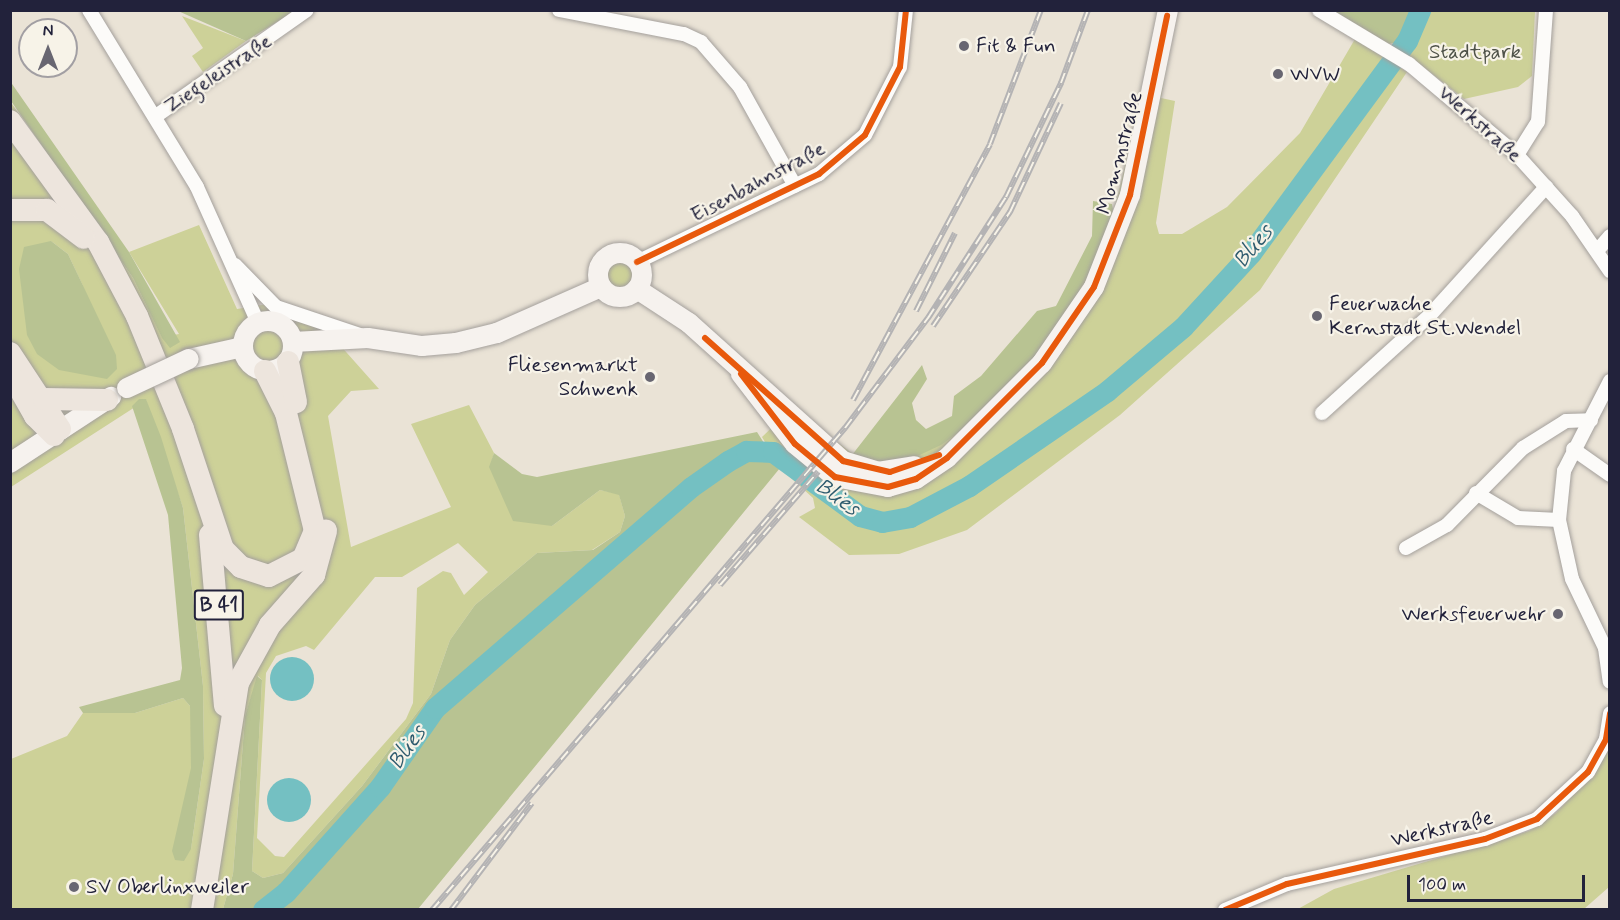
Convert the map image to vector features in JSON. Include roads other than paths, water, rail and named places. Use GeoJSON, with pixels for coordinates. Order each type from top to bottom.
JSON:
{"type":"FeatureCollection","features":[{"type":"Feature","properties":{"kind":"highway","name":"B 41"},"geometry":{"type":"LineString","coordinates":[[10,121],[98,242],[137,316],[183,429],[218,591],[222,785],[202,909]]}},
{"type":"Feature","properties":{"kind":"highway"},"geometry":{"type":"LineString","coordinates":[[10,210],[28,207],[63,218],[100,258],[137,316]]}},
{"type":"Feature","properties":{"kind":"highway"},"geometry":{"type":"LineString","coordinates":[[222,785],[245,665],[270,625],[314,574],[325,545],[326,517],[291,352]]}},
{"type":"Feature","properties":{"kind":"highway"},"geometry":{"type":"LineString","coordinates":[[10,353],[44,399],[57,432]]}},
{"type":"Feature","properties":{"kind":"highway"},"geometry":{"type":"LineString","coordinates":[[183,429],[223,549],[254,573],[269,576],[295,568],[311,548],[314,517],[286,413],[265,371]]}},
{"type":"Feature","properties":{"kind":"highway"},"geometry":{"type":"LineString","coordinates":[[10,373],[35,416],[57,432]]}},
{"type":"Feature","properties":{"kind":"highway"},"geometry":{"type":"LineString","coordinates":[[44,399],[107,400]]}},
{"type":"Feature","properties":{"kind":"main road","name":"Mommstraße"},"geometry":{"type":"LineString","coordinates":[[637,289],[689,323],[741,374],[843,460],[889,480],[942,454],[998,413],[1042,363],[1094,286],[1130,195],[1168,10]]}},
{"type":"Feature","properties":{"kind":"main road"},"geometry":{"type":"LineString","coordinates":[[626,254],[637,262],[642,275],[637,289],[618,297],[601,286],[599,268],[606,258],[626,254]]}},
{"type":"Feature","properties":{"kind":"main road"},"geometry":{"type":"LineString","coordinates":[[291,352],[280,324],[258,323],[249,331],[243,347],[250,363],[265,371],[291,352],[368,338],[422,346],[456,343],[497,333],[601,286]]}},
{"type":"Feature","properties":{"kind":"main road"},"geometry":{"type":"LineString","coordinates":[[10,463],[127,388],[189,359],[243,347]]}},
{"type":"Feature","properties":{"kind":"street"},"geometry":{"type":"LineString","coordinates":[[89,10],[156,116],[234,265],[258,323]]}},
{"type":"Feature","properties":{"kind":"street","name":"Ziegeleistraße"},"geometry":{"type":"LineString","coordinates":[[156,116],[307,10]]}},
{"type":"Feature","properties":{"kind":"street"},"geometry":{"type":"LineString","coordinates":[[559,10],[701,42],[740,87],[795,186]]}},
{"type":"Feature","properties":{"kind":"street","name":"Eisenbahnstraße"},"geometry":{"type":"LineString","coordinates":[[637,262],[795,186],[836,162],[874,125],[900,67],[906,10]]}},
{"type":"Feature","properties":{"kind":"street","name":"Werkstraße"},"geometry":{"type":"LineString","coordinates":[[1319,10],[1409,64],[1517,155],[1597,250],[1610,271]]}},
{"type":"Feature","properties":{"kind":"street"},"geometry":{"type":"LineString","coordinates":[[1517,155],[1538,123],[1546,10]]}},
{"type":"Feature","properties":{"kind":"street"},"geometry":{"type":"LineString","coordinates":[[1322,413],[1430,315],[1546,187]]}},
{"type":"Feature","properties":{"kind":"street"},"geometry":{"type":"LineString","coordinates":[[1597,250],[1610,236]]}},
{"type":"Feature","properties":{"kind":"street"},"geometry":{"type":"LineString","coordinates":[[234,265],[276,307],[368,338]]}},
{"type":"Feature","properties":{"kind":"street"},"geometry":{"type":"LineString","coordinates":[[1610,381],[1591,420],[1573,449],[1561,481],[1559,520],[1572,579],[1605,648],[1610,682]]}},
{"type":"Feature","properties":{"kind":"street"},"geometry":{"type":"LineString","coordinates":[[1406,548],[1448,525],[1503,463],[1561,425],[1591,420]]}},
{"type":"Feature","properties":{"kind":"street"},"geometry":{"type":"LineString","coordinates":[[1573,449],[1610,476]]}},
{"type":"Feature","properties":{"kind":"street"},"geometry":{"type":"LineString","coordinates":[[1476,493],[1518,518],[1559,520]]}},
{"type":"Feature","properties":{"kind":"street","name":"Werkstraße"},"geometry":{"type":"LineString","coordinates":[[1225,909],[1287,884],[1485,839],[1537,819],[1588,772],[1606,739],[1610,713]]}},
{"type":"Feature","properties":{"kind":"water"},"geometry":{"type":"Polygon","coordinates":[[[292,657],[307,664],[314,679],[307,694],[292,701],[277,694],[270,679],[277,664],[292,657]]]}},
{"type":"Feature","properties":{"kind":"water"},"geometry":{"type":"Polygon","coordinates":[[[289,778],[304,785],[311,800],[304,815],[289,822],[274,815],[267,800],[274,785],[289,778]]]}},
{"type":"Feature","properties":{"kind":"waterway","name":"Blies"},"geometry":{"type":"LineString","coordinates":[[263,910],[286,892],[380,787],[435,708],[691,487],[728,461],[746,451],[773,452],[860,516],[882,522],[910,517],[969,486],[1107,391],[1183,327],[1251,253],[1407,41],[1420,10]]}},
{"type":"Feature","properties":{"kind":"railway"},"geometry":{"type":"LineString","coordinates":[[853,400],[990,144],[1041,10]]}},
{"type":"Feature","properties":{"kind":"railway"},"geometry":{"type":"LineString","coordinates":[[432,910],[845,428],[928,318],[1006,197],[1061,83],[1088,10]]}},
{"type":"Feature","properties":{"kind":"railway"},"geometry":{"type":"LineString","coordinates":[[933,326],[1010,212],[1061,103]]}},
{"type":"Feature","properties":{"kind":"railway"},"geometry":{"type":"LineString","coordinates":[[916,311],[955,233]]}},
{"type":"Feature","properties":{"kind":"railway"},"geometry":{"type":"LineString","coordinates":[[720,585],[818,472]]}},
{"type":"Feature","properties":{"kind":"railway"},"geometry":{"type":"LineString","coordinates":[[451,910],[532,803]]}},
{"type":"Feature","properties":{"kind":"place","name":"Fit & Fun"},"geometry":{"type":"Point","coordinates":[964,46]}},
{"type":"Feature","properties":{"kind":"place","name":"WVW"},"geometry":{"type":"Point","coordinates":[1278,74]}},
{"type":"Feature","properties":{"kind":"place","name":"Feuerwache Kernstadt St.Wendel"},"geometry":{"type":"Point","coordinates":[1317,316]}},
{"type":"Feature","properties":{"kind":"place","name":"Fliesenmarkt Schwenk"},"geometry":{"type":"Point","coordinates":[650,377]}},
{"type":"Feature","properties":{"kind":"place","name":"Werksfeuerwehr"},"geometry":{"type":"Point","coordinates":[1558,614]}},
{"type":"Feature","properties":{"kind":"place","name":"SV Oberlinxweiler"},"geometry":{"type":"Point","coordinates":[74,887]}},
{"type":"Feature","properties":{"kind":"park label","name":"Stadtpark"},"geometry":{"type":"Point","coordinates":[1475,52]}}]}
